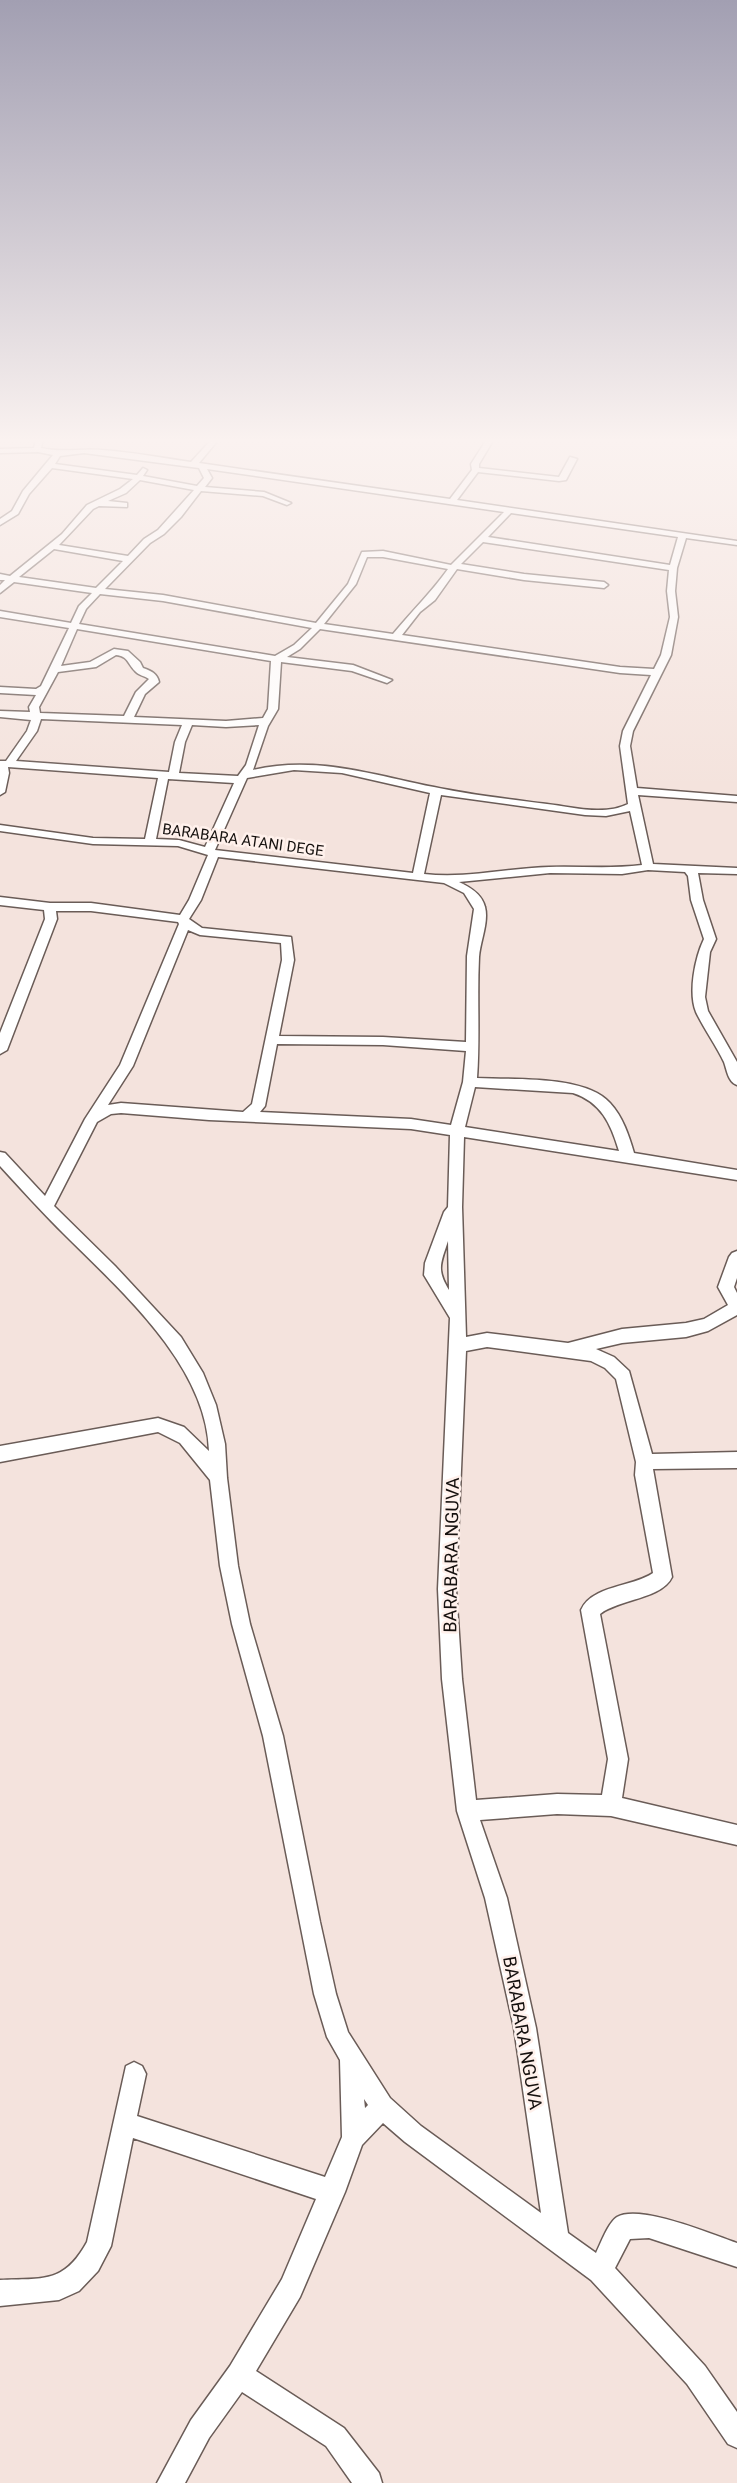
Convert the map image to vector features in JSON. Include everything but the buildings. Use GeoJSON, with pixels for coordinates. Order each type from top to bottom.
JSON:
{"type":"FeatureCollection","features":[{"type":"Feature","properties":{"kind":"street"},"geometry":{"type":"LineString","coordinates":[[0,590],[11,578],[41,555]]}},
{"type":"Feature","properties":{"kind":"street"},"geometry":{"type":"LineString","coordinates":[[105,555],[129,559]]}},
{"type":"Feature","properties":{"kind":"street"},"geometry":{"type":"LineString","coordinates":[[0,792],[4,764],[32,730],[36,714],[34,707],[55,670],[82,608],[133,555]]}},
{"type":"Feature","properties":{"kind":"street"},"geometry":{"type":"LineString","coordinates":[[276,659],[291,653],[318,626],[352,584],[365,555]]}},
{"type":"Feature","properties":{"kind":"street"},"geometry":{"type":"LineString","coordinates":[[388,555],[524,578],[604,585]]}},
{"type":"Feature","properties":{"kind":"street"},"geometry":{"type":"LineString","coordinates":[[396,637],[417,610],[432,598],[464,555]]}},
{"type":"Feature","properties":{"kind":"street"},"geometry":{"type":"LineString","coordinates":[[587,555],[673,568]]}},
{"type":"Feature","properties":{"kind":"street"},"geometry":{"type":"LineString","coordinates":[[648,867],[634,805],[625,746],[628,731],[671,637],[674,617],[671,591],[677,555]]}},
{"type":"Feature","properties":{"kind":"street"},"geometry":{"type":"LineString","coordinates":[[0,577],[163,598],[318,626],[653,673]]}},
{"type":"Feature","properties":{"kind":"street"},"geometry":{"type":"LineString","coordinates":[[0,614],[276,659],[353,668],[387,680]]}},
{"type":"Feature","properties":{"kind":"street"},"geometry":{"type":"LineString","coordinates":[[55,670],[93,665],[114,652],[125,653],[137,664],[139,670],[151,674],[154,679],[141,692],[128,718]]}},
{"type":"Feature","properties":{"kind":"street"},"geometry":{"type":"LineString","coordinates":[[46,1207],[92,1119],[126,1066],[184,921],[195,900],[212,852],[273,709],[276,659]]}},
{"type":"Feature","properties":{"kind":"street"},"geometry":{"type":"LineString","coordinates":[[0,690],[38,692],[46,687]]}},
{"type":"Feature","properties":{"kind":"street"},"geometry":{"type":"LineString","coordinates":[[0,714],[226,724],[266,721]]}},
{"type":"Feature","properties":{"kind":"street"},"geometry":{"type":"LineString","coordinates":[[150,842],[169,774],[188,722]]}},
{"type":"Feature","properties":{"kind":"street"},"geometry":{"type":"LineString","coordinates":[[4,764],[169,774],[224,780],[243,777],[270,767],[306,765],[347,770],[436,791],[580,811],[618,812],[634,805]]}},
{"type":"Feature","properties":{"kind":"street"},"geometry":{"type":"LineString","coordinates":[[633,790],[737,799]]}},
{"type":"Feature","properties":{"kind":"street"},"geometry":{"type":"LineString","coordinates":[[418,877],[436,791]]}},
{"type":"Feature","properties":{"kind":"street","name":"BARABARA ATANI DEGE"},"geometry":{"type":"LineString","coordinates":[[0,828],[93,841],[179,843],[212,852],[447,880]]}},
{"type":"Feature","properties":{"kind":"street"},"geometry":{"type":"LineString","coordinates":[[447,880],[550,870],[622,870],[648,867],[737,871]]}},
{"type":"Feature","properties":{"kind":"street"},"geometry":{"type":"LineString","coordinates":[[689,870],[694,875],[698,900],[710,939],[702,967],[700,1004],[730,1061],[737,1080]]}},
{"type":"Feature","properties":{"kind":"street","name":"BARABARA NGUVA"},"geometry":{"type":"LineString","coordinates":[[447,880],[468,891],[477,901],[480,909],[473,956],[470,1083],[457,1129],[454,1207],[458,1347],[447,1589],[452,1679],[467,1811],[496,1898],[525,2028],[557,2239]]}},
{"type":"Feature","properties":{"kind":"street"},"geometry":{"type":"LineString","coordinates":[[0,900],[50,907],[91,907],[184,921],[200,931],[287,940],[288,960],[271,1040],[261,1112]]}},
{"type":"Feature","properties":{"kind":"street"},"geometry":{"type":"LineString","coordinates":[[0,1050],[51,919],[50,907]]}},
{"type":"Feature","properties":{"kind":"street"},"geometry":{"type":"LineString","coordinates":[[271,1040],[382,1041],[472,1047]]}},
{"type":"Feature","properties":{"kind":"street"},"geometry":{"type":"LineString","coordinates":[[470,1083],[584,1090],[597,1097],[618,1121],[628,1156]]}},
{"type":"Feature","properties":{"kind":"street"},"geometry":{"type":"LineString","coordinates":[[92,1119],[108,1110],[121,1108],[246,1117],[261,1112],[411,1124],[457,1129],[737,1175]]}},
{"type":"Feature","properties":{"kind":"street"},"geometry":{"type":"LineString","coordinates":[[0,1157],[46,1207],[110,1270],[175,1342],[197,1378],[208,1405],[217,1444],[218,1478],[229,1566],[241,1624],[273,1737],[325,1994],[338,2037],[382,2106],[413,2134],[600,2271],[696,2375],[737,2435]]}},
{"type":"Feature","properties":{"kind":"street"},"geometry":{"type":"LineString","coordinates":[[565,1350],[622,1336],[686,1330],[708,1325],[737,1307],[726,1287],[737,1257]]}},
{"type":"Feature","properties":{"kind":"street"},"geometry":{"type":"LineString","coordinates":[[458,1347],[474,1341],[487,1340],[565,1350],[601,1357],[615,1366],[623,1376],[645,1462],[644,1475],[663,1577],[633,1593],[600,1600],[590,1610],[618,1759],[611,1806]]}},
{"type":"Feature","properties":{"kind":"street"},"geometry":{"type":"LineString","coordinates":[[0,1454],[158,1425],[174,1428],[197,1449],[218,1478]]}},
{"type":"Feature","properties":{"kind":"street"},"geometry":{"type":"LineString","coordinates":[[645,1462],[737,1460]]}},
{"type":"Feature","properties":{"kind":"street"},"geometry":{"type":"LineString","coordinates":[[467,1811],[574,1804],[611,1806],[702,1829],[737,1834]]}},
{"type":"Feature","properties":{"kind":"street"},"geometry":{"type":"LineString","coordinates":[[351,2058],[354,2137]]}},
{"type":"Feature","properties":{"kind":"street"},"geometry":{"type":"LineString","coordinates":[[0,2293],[64,2288],[89,2267],[99,2246],[126,2124],[134,2074]]}},
{"type":"Feature","properties":{"kind":"street"},"geometry":{"type":"LineString","coordinates":[[171,2483],[200,2429],[239,2376],[291,2288],[354,2137],[382,2106]]}},
{"type":"Feature","properties":{"kind":"street"},"geometry":{"type":"LineString","coordinates":[[126,2124],[333,2192]]}},
{"type":"Feature","properties":{"kind":"street"},"geometry":{"type":"LineString","coordinates":[[600,2271],[622,2227],[650,2226],[737,2255]]}},
{"type":"Feature","properties":{"kind":"street"},"geometry":{"type":"LineString","coordinates":[[239,2376],[335,2437],[369,2483]]}}]}
